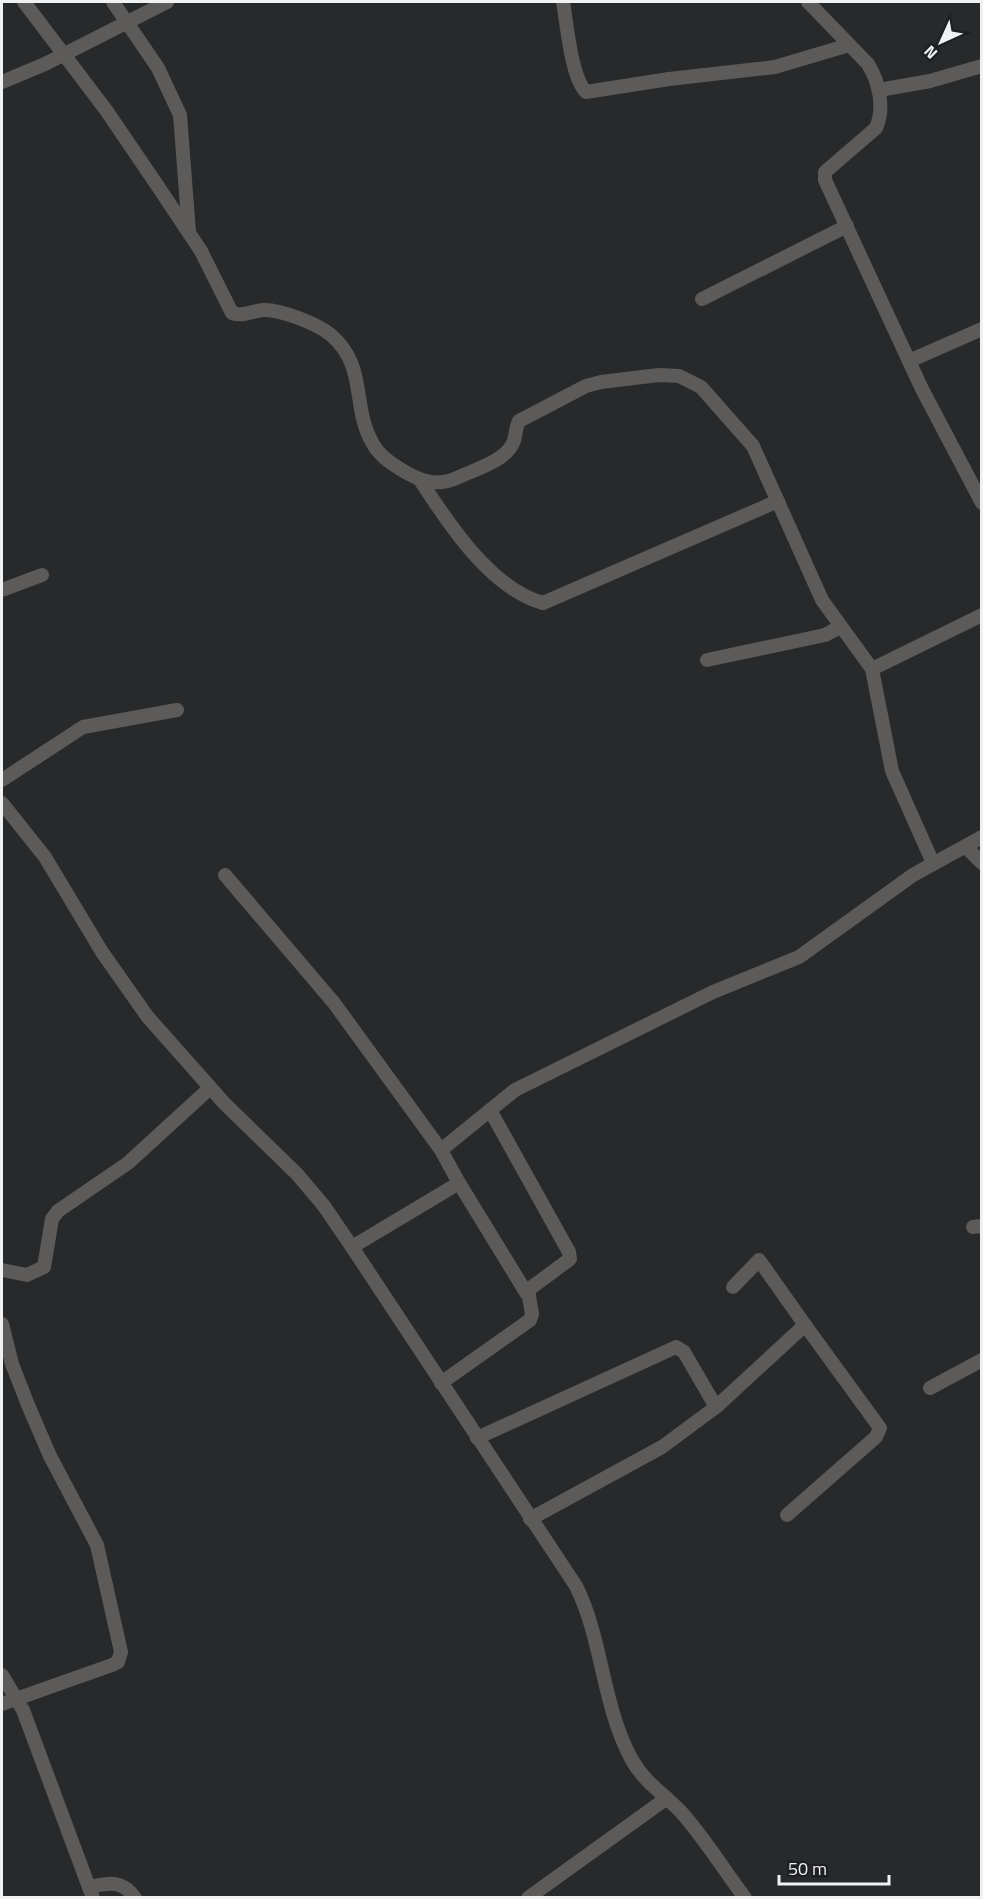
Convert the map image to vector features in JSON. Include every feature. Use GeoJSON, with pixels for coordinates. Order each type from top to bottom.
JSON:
{"type":"FeatureCollection","features":[{"type":"Feature","properties":{"kind":"street"},"geometry":{"type":"LineString","coordinates":[[24,2],[106,110],[189,233],[214,275],[226,305],[232,313],[242,316],[260,310],[274,310],[328,333],[342,346],[355,368],[367,431],[373,445],[391,462],[420,480],[472,555],[522,595],[543,603],[778,501]]}},
{"type":"Feature","properties":{"kind":"street"},"geometry":{"type":"LineString","coordinates":[[113,2],[158,69],[180,115],[189,233]]}},
{"type":"Feature","properties":{"kind":"street"},"geometry":{"type":"LineString","coordinates":[[2,82],[64,54],[167,2]]}},
{"type":"Feature","properties":{"kind":"street"},"geometry":{"type":"LineString","coordinates":[[563,2],[580,86],[586,92],[669,79],[774,67],[849,45]]}},
{"type":"Feature","properties":{"kind":"street"},"geometry":{"type":"LineString","coordinates":[[808,2],[872,70],[879,90],[880,119],[876,128],[825,172],[825,180],[909,361],[981,502]]}},
{"type":"Feature","properties":{"kind":"street"},"geometry":{"type":"LineString","coordinates":[[879,90],[930,81],[981,66]]}},
{"type":"Feature","properties":{"kind":"street"},"geometry":{"type":"LineString","coordinates":[[702,300],[847,226]]}},
{"type":"Feature","properties":{"kind":"street"},"geometry":{"type":"LineString","coordinates":[[909,361],[981,329]]}},
{"type":"Feature","properties":{"kind":"street"},"geometry":{"type":"LineString","coordinates":[[420,480],[448,482],[497,458],[507,452],[514,442],[519,421],[586,386],[659,375],[679,376],[701,387],[753,446],[822,600],[872,669],[892,771],[933,863]]}},
{"type":"Feature","properties":{"kind":"street"},"geometry":{"type":"LineString","coordinates":[[2,590],[42,576]]}},
{"type":"Feature","properties":{"kind":"street"},"geometry":{"type":"LineString","coordinates":[[872,669],[981,615]]}},
{"type":"Feature","properties":{"kind":"street"},"geometry":{"type":"LineString","coordinates":[[707,660],[825,635],[840,627]]}},
{"type":"Feature","properties":{"kind":"street"},"geometry":{"type":"LineString","coordinates":[[2,780],[83,727],[177,710]]}},
{"type":"Feature","properties":{"kind":"street"},"geometry":{"type":"LineString","coordinates":[[2,803],[45,857],[123,985],[210,1088],[297,1174],[324,1206],[352,1247],[576,1586],[587,1608],[615,1718],[632,1760],[642,1775],[683,1815],[745,1898]]}},
{"type":"Feature","properties":{"kind":"street"},"geometry":{"type":"LineString","coordinates":[[441,1150],[514,1090],[713,992],[799,957],[892,889],[981,837]]}},
{"type":"Feature","properties":{"kind":"street"},"geometry":{"type":"LineString","coordinates":[[966,847],[981,863]]}},
{"type":"Feature","properties":{"kind":"street"},"geometry":{"type":"LineString","coordinates":[[225,875],[334,1003],[441,1150],[527,1294],[532,1314],[530,1320],[441,1383]]}},
{"type":"Feature","properties":{"kind":"street"},"geometry":{"type":"LineString","coordinates":[[2,1270],[27,1275],[44,1267],[52,1219],[58,1211],[128,1163],[210,1088]]}},
{"type":"Feature","properties":{"kind":"street"},"geometry":{"type":"LineString","coordinates":[[490,1110],[571,1256],[568,1263],[532,1286],[527,1294]]}},
{"type":"Feature","properties":{"kind":"street"},"geometry":{"type":"LineString","coordinates":[[352,1247],[459,1183]]}},
{"type":"Feature","properties":{"kind":"street"},"geometry":{"type":"LineString","coordinates":[[733,1287],[759,1260],[880,1428],[876,1437],[787,1515]]}},
{"type":"Feature","properties":{"kind":"street"},"geometry":{"type":"LineString","coordinates":[[2,1324],[12,1364],[28,1405],[50,1456],[97,1545],[121,1652],[118,1662],[112,1665],[2,1704]]}},
{"type":"Feature","properties":{"kind":"street"},"geometry":{"type":"LineString","coordinates":[[530,1519],[662,1447],[716,1407],[806,1325]]}},
{"type":"Feature","properties":{"kind":"street"},"geometry":{"type":"LineString","coordinates":[[477,1438],[673,1347],[684,1352],[716,1407]]}},
{"type":"Feature","properties":{"kind":"street"},"geometry":{"type":"LineString","coordinates":[[930,1388],[981,1360]]}},
{"type":"Feature","properties":{"kind":"street"},"geometry":{"type":"LineString","coordinates":[[2,1675],[17,1699],[91,1892],[118,1882],[126,1886],[135,1898]]}},
{"type":"Feature","properties":{"kind":"street"},"geometry":{"type":"LineString","coordinates":[[528,1898],[667,1798]]}}]}
